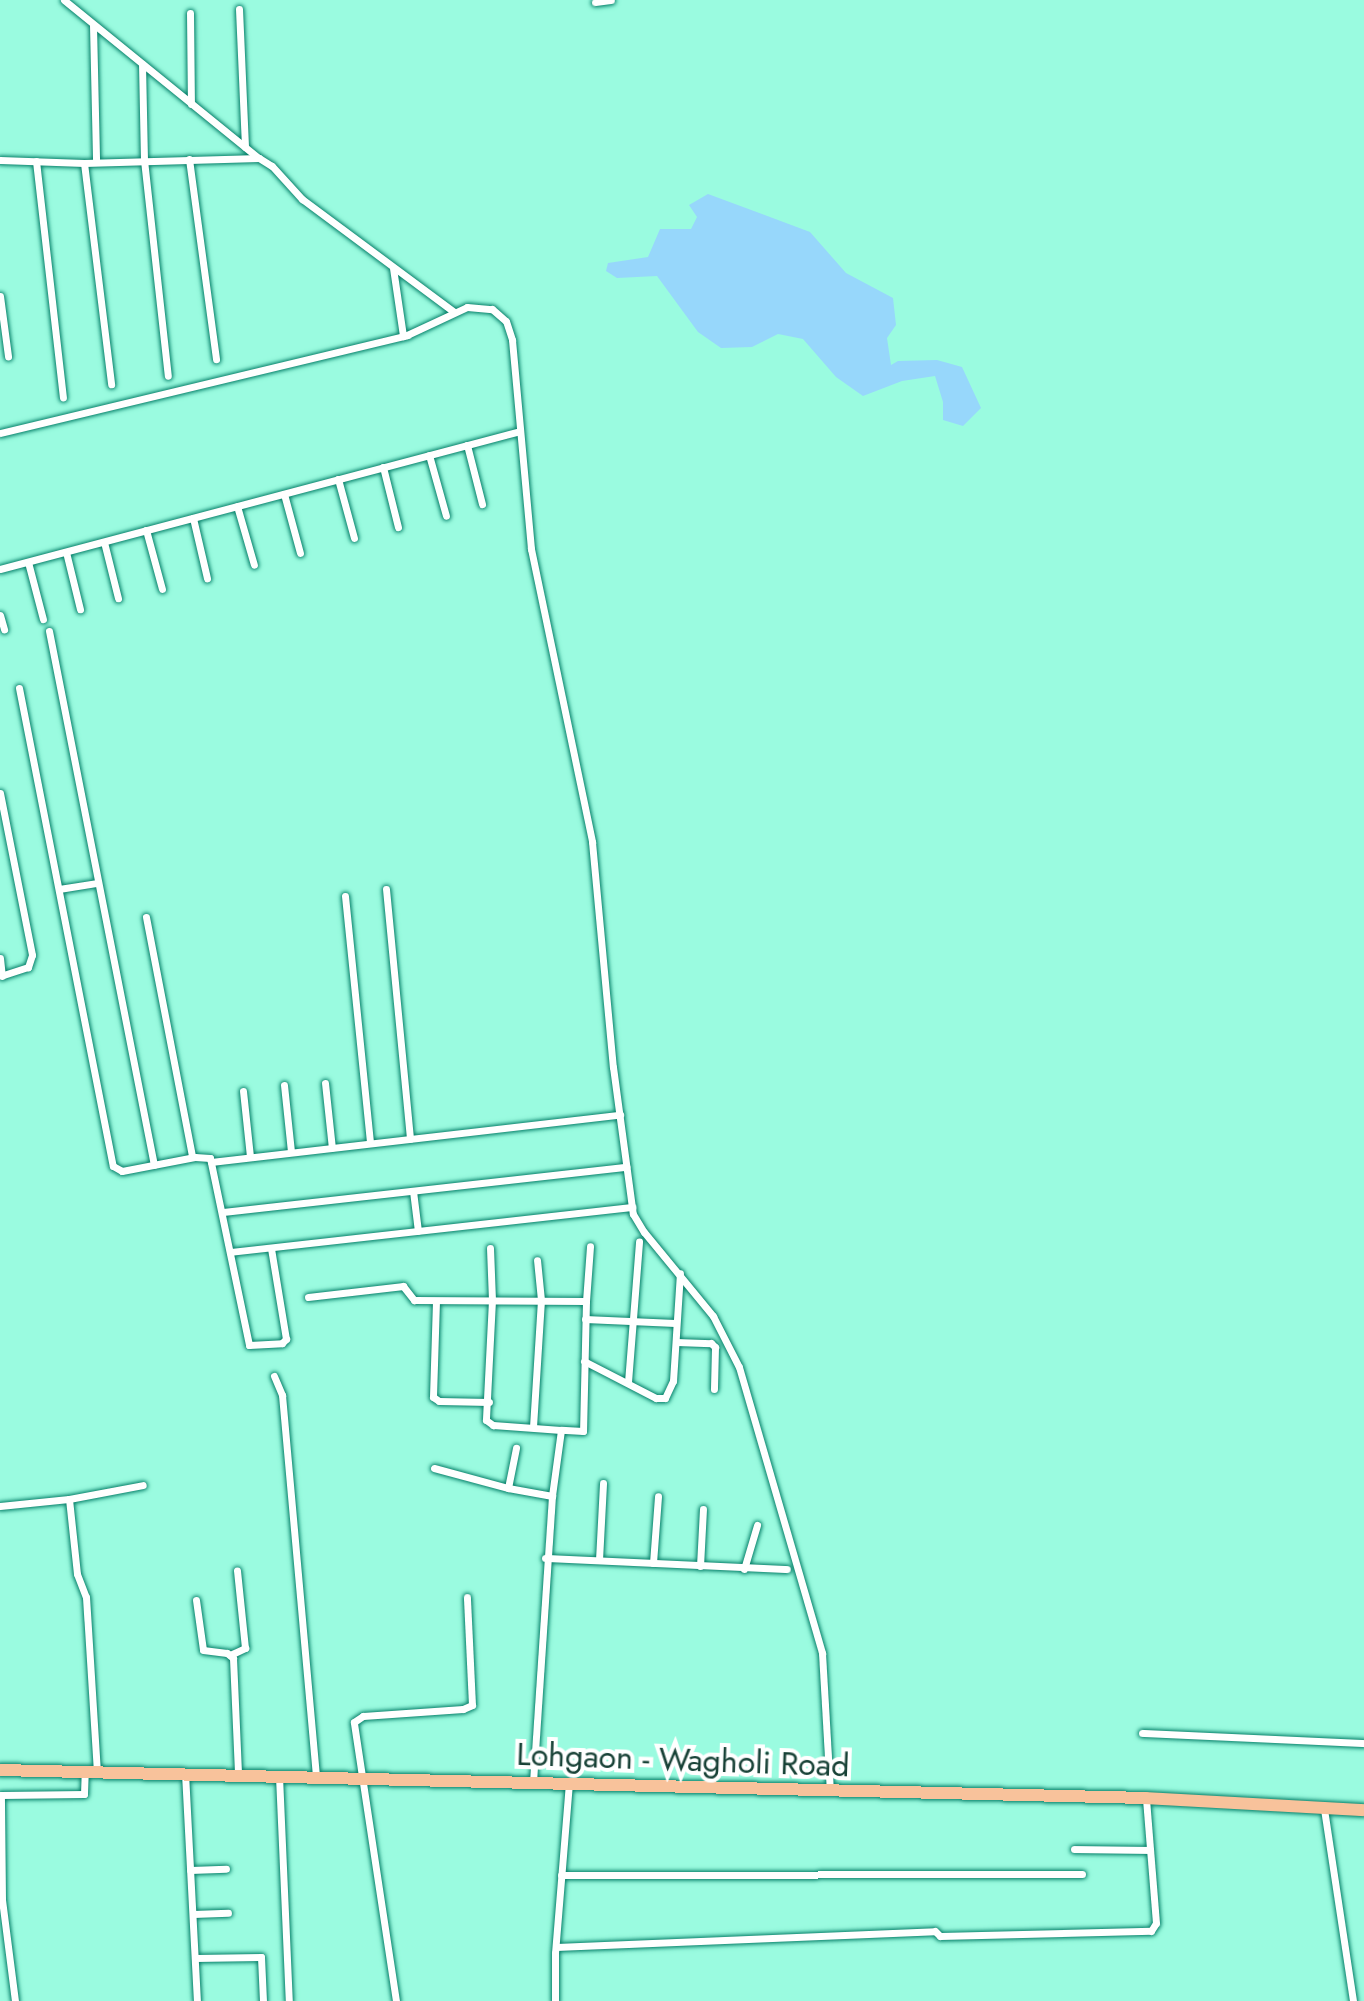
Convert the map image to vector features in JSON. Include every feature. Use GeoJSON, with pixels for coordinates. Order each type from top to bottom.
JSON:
{"type":"FeatureCollection","features":[{"type":"Feature","properties":{"kind":"main road","name":"Lohgaon - Wagholi Road"},"geometry":{"type":"LineString","coordinates":[[0,1770],[1146,1798],[1364,1810]]}},
{"type":"Feature","properties":{"kind":"street"},"geometry":{"type":"LineString","coordinates":[[64,0],[272,166],[302,199],[453,311]]}},
{"type":"Feature","properties":{"kind":"street"},"geometry":{"type":"LineString","coordinates":[[595,2],[611,0]]}},
{"type":"Feature","properties":{"kind":"street"},"geometry":{"type":"LineString","coordinates":[[239,9],[245,147]]}},
{"type":"Feature","properties":{"kind":"street"},"geometry":{"type":"LineString","coordinates":[[190,13],[191,104]]}},
{"type":"Feature","properties":{"kind":"street"},"geometry":{"type":"LineString","coordinates":[[93,25],[96,162]]}},
{"type":"Feature","properties":{"kind":"street"},"geometry":{"type":"LineString","coordinates":[[142,64],[144,160],[168,376]]}},
{"type":"Feature","properties":{"kind":"street"},"geometry":{"type":"LineString","coordinates":[[0,160],[84,163],[259,158]]}},
{"type":"Feature","properties":{"kind":"street"},"geometry":{"type":"LineString","coordinates":[[189,159],[216,359]]}},
{"type":"Feature","properties":{"kind":"street"},"geometry":{"type":"LineString","coordinates":[[36,161],[63,397]]}},
{"type":"Feature","properties":{"kind":"street"},"geometry":{"type":"LineString","coordinates":[[84,163],[111,384]]}},
{"type":"Feature","properties":{"kind":"street"},"geometry":{"type":"LineString","coordinates":[[393,268],[403,336]]}},
{"type":"Feature","properties":{"kind":"street"},"geometry":{"type":"LineString","coordinates":[[0,296],[8,356]]}},
{"type":"Feature","properties":{"kind":"street"},"geometry":{"type":"LineString","coordinates":[[0,433],[403,336],[453,311],[480,306],[501,314],[506,321],[512,340],[531,549],[592,842],[632,1207],[644,1232],[713,1316],[739,1367],[824,1661],[830,1790]]}},
{"type":"Feature","properties":{"kind":"street"},"geometry":{"type":"LineString","coordinates":[[0,569],[520,431]]}},
{"type":"Feature","properties":{"kind":"street"},"geometry":{"type":"LineString","coordinates":[[467,445],[482,504]]}},
{"type":"Feature","properties":{"kind":"street"},"geometry":{"type":"LineString","coordinates":[[429,455],[446,516]]}},
{"type":"Feature","properties":{"kind":"street"},"geometry":{"type":"LineString","coordinates":[[383,467],[398,527]]}},
{"type":"Feature","properties":{"kind":"street"},"geometry":{"type":"LineString","coordinates":[[338,479],[354,538]]}},
{"type":"Feature","properties":{"kind":"street"},"geometry":{"type":"LineString","coordinates":[[284,494],[300,553]]}},
{"type":"Feature","properties":{"kind":"street"},"geometry":{"type":"LineString","coordinates":[[237,506],[254,565]]}},
{"type":"Feature","properties":{"kind":"street"},"geometry":{"type":"LineString","coordinates":[[193,518],[207,578]]}},
{"type":"Feature","properties":{"kind":"street"},"geometry":{"type":"LineString","coordinates":[[146,530],[162,589]]}},
{"type":"Feature","properties":{"kind":"street"},"geometry":{"type":"LineString","coordinates":[[104,542],[118,598]]}},
{"type":"Feature","properties":{"kind":"street"},"geometry":{"type":"LineString","coordinates":[[66,552],[80,609]]}},
{"type":"Feature","properties":{"kind":"street"},"geometry":{"type":"LineString","coordinates":[[28,562],[43,619]]}},
{"type":"Feature","properties":{"kind":"street"},"geometry":{"type":"LineString","coordinates":[[0,615],[4,629]]}},
{"type":"Feature","properties":{"kind":"street"},"geometry":{"type":"LineString","coordinates":[[49,631],[154,1165]]}},
{"type":"Feature","properties":{"kind":"street"},"geometry":{"type":"LineString","coordinates":[[19,688],[113,1166],[122,1171],[207,1155],[223,1212],[246,1344],[282,1343],[286,1333],[271,1248]]}},
{"type":"Feature","properties":{"kind":"street"},"geometry":{"type":"LineString","coordinates":[[0,793],[32,955],[28,967],[2,976],[0,958]]}},
{"type":"Feature","properties":{"kind":"street"},"geometry":{"type":"LineString","coordinates":[[59,889],[98,883]]}},
{"type":"Feature","properties":{"kind":"street"},"geometry":{"type":"LineString","coordinates":[[386,889],[410,1139]]}},
{"type":"Feature","properties":{"kind":"street"},"geometry":{"type":"LineString","coordinates":[[345,896],[370,1143]]}},
{"type":"Feature","properties":{"kind":"street"},"geometry":{"type":"LineString","coordinates":[[146,917],[192,1157]]}},
{"type":"Feature","properties":{"kind":"street"},"geometry":{"type":"LineString","coordinates":[[325,1083],[332,1148]]}},
{"type":"Feature","properties":{"kind":"street"},"geometry":{"type":"LineString","coordinates":[[284,1085],[291,1152]]}},
{"type":"Feature","properties":{"kind":"street"},"geometry":{"type":"LineString","coordinates":[[243,1091],[250,1157]]}},
{"type":"Feature","properties":{"kind":"street"},"geometry":{"type":"LineString","coordinates":[[211,1162],[620,1115]]}},
{"type":"Feature","properties":{"kind":"street"},"geometry":{"type":"LineString","coordinates":[[223,1212],[627,1167]]}},
{"type":"Feature","properties":{"kind":"street"},"geometry":{"type":"LineString","coordinates":[[413,1191],[418,1231]]}},
{"type":"Feature","properties":{"kind":"street"},"geometry":{"type":"LineString","coordinates":[[230,1252],[632,1207]]}},
{"type":"Feature","properties":{"kind":"street"},"geometry":{"type":"LineString","coordinates":[[628,1382],[639,1241]]}},
{"type":"Feature","properties":{"kind":"street"},"geometry":{"type":"LineString","coordinates":[[490,1248],[492,1300],[488,1423],[583,1431],[590,1246]]}},
{"type":"Feature","properties":{"kind":"street"},"geometry":{"type":"LineString","coordinates":[[533,1427],[541,1300],[537,1260]]}},
{"type":"Feature","properties":{"kind":"street"},"geometry":{"type":"LineString","coordinates":[[584,1361],[656,1398],[665,1398],[673,1381],[680,1273]]}},
{"type":"Feature","properties":{"kind":"street"},"geometry":{"type":"LineString","coordinates":[[308,1297],[403,1286],[412,1299],[436,1301],[586,1301]]}},
{"type":"Feature","properties":{"kind":"street"},"geometry":{"type":"LineString","coordinates":[[436,1301],[433,1397],[439,1401],[489,1402]]}},
{"type":"Feature","properties":{"kind":"street"},"geometry":{"type":"LineString","coordinates":[[585,1319],[675,1323]]}},
{"type":"Feature","properties":{"kind":"street"},"geometry":{"type":"LineString","coordinates":[[676,1342],[711,1343],[715,1347],[714,1389]]}},
{"type":"Feature","properties":{"kind":"street"},"geometry":{"type":"LineString","coordinates":[[274,1376],[282,1395],[316,1777]]}},
{"type":"Feature","properties":{"kind":"street"},"geometry":{"type":"LineString","coordinates":[[533,1782],[545,1558],[561,1430]]}},
{"type":"Feature","properties":{"kind":"street"},"geometry":{"type":"LineString","coordinates":[[508,1488],[516,1448]]}},
{"type":"Feature","properties":{"kind":"street"},"geometry":{"type":"LineString","coordinates":[[434,1468],[552,1496]]}},
{"type":"Feature","properties":{"kind":"street"},"geometry":{"type":"LineString","coordinates":[[599,1560],[603,1483]]}},
{"type":"Feature","properties":{"kind":"street"},"geometry":{"type":"LineString","coordinates":[[0,1506],[69,1499],[143,1485]]}},
{"type":"Feature","properties":{"kind":"street"},"geometry":{"type":"LineString","coordinates":[[653,1563],[658,1496]]}},
{"type":"Feature","properties":{"kind":"street"},"geometry":{"type":"LineString","coordinates":[[15,2001],[2,1899],[1,1795],[84,1794],[91,1771],[86,1597],[77,1574],[69,1499]]}},
{"type":"Feature","properties":{"kind":"street"},"geometry":{"type":"LineString","coordinates":[[700,1566],[703,1509]]}},
{"type":"Feature","properties":{"kind":"street"},"geometry":{"type":"LineString","coordinates":[[744,1569],[757,1525]]}},
{"type":"Feature","properties":{"kind":"street"},"geometry":{"type":"LineString","coordinates":[[545,1558],[787,1569]]}},
{"type":"Feature","properties":{"kind":"street"},"geometry":{"type":"LineString","coordinates":[[196,1600],[203,1650],[230,1655],[245,1648],[237,1570]]}},
{"type":"Feature","properties":{"kind":"street"},"geometry":{"type":"LineString","coordinates":[[396,2001],[364,1777],[353,1727],[359,1717],[463,1709],[472,1705],[467,1597]]}},
{"type":"Feature","properties":{"kind":"street"},"geometry":{"type":"LineString","coordinates":[[230,1655],[234,1664],[238,1774]]}},
{"type":"Feature","properties":{"kind":"street"},"geometry":{"type":"LineString","coordinates":[[1142,1733],[1364,1743]]}},
{"type":"Feature","properties":{"kind":"street"},"geometry":{"type":"LineString","coordinates":[[185,1773],[197,2001]]}},
{"type":"Feature","properties":{"kind":"street"},"geometry":{"type":"LineString","coordinates":[[279,1776],[289,2001]]}},
{"type":"Feature","properties":{"kind":"street"},"geometry":{"type":"LineString","coordinates":[[555,2001],[556,1947],[569,1783]]}},
{"type":"Feature","properties":{"kind":"street"},"geometry":{"type":"LineString","coordinates":[[556,1947],[935,1931],[940,1936],[1151,1931],[1156,1923],[1146,1798]]}},
{"type":"Feature","properties":{"kind":"street"},"geometry":{"type":"LineString","coordinates":[[1324,1809],[1353,2001]]}},
{"type":"Feature","properties":{"kind":"street"},"geometry":{"type":"LineString","coordinates":[[1074,1849],[1149,1850]]}},
{"type":"Feature","properties":{"kind":"street"},"geometry":{"type":"LineString","coordinates":[[190,1870],[226,1869]]}},
{"type":"Feature","properties":{"kind":"street"},"geometry":{"type":"LineString","coordinates":[[561,1875],[1082,1874]]}},
{"type":"Feature","properties":{"kind":"street"},"geometry":{"type":"LineString","coordinates":[[193,1914],[228,1913]]}},
{"type":"Feature","properties":{"kind":"street"},"geometry":{"type":"LineString","coordinates":[[195,1958],[261,1957],[263,2001]]}},
{"type":"Feature","properties":{"kind":"water"},"geometry":{"type":"Polygon","coordinates":[[[708,194],[810,232],[846,273],[893,298],[896,325],[887,338],[891,365],[898,361],[937,360],[962,367],[981,408],[963,426],[943,420],[943,402],[935,376],[902,381],[863,396],[836,377],[803,339],[778,334],[752,347],[721,348],[698,332],[657,276],[617,278],[606,271],[608,263],[648,257],[660,229],[691,229],[697,217],[689,205],[708,194]]]}}]}
